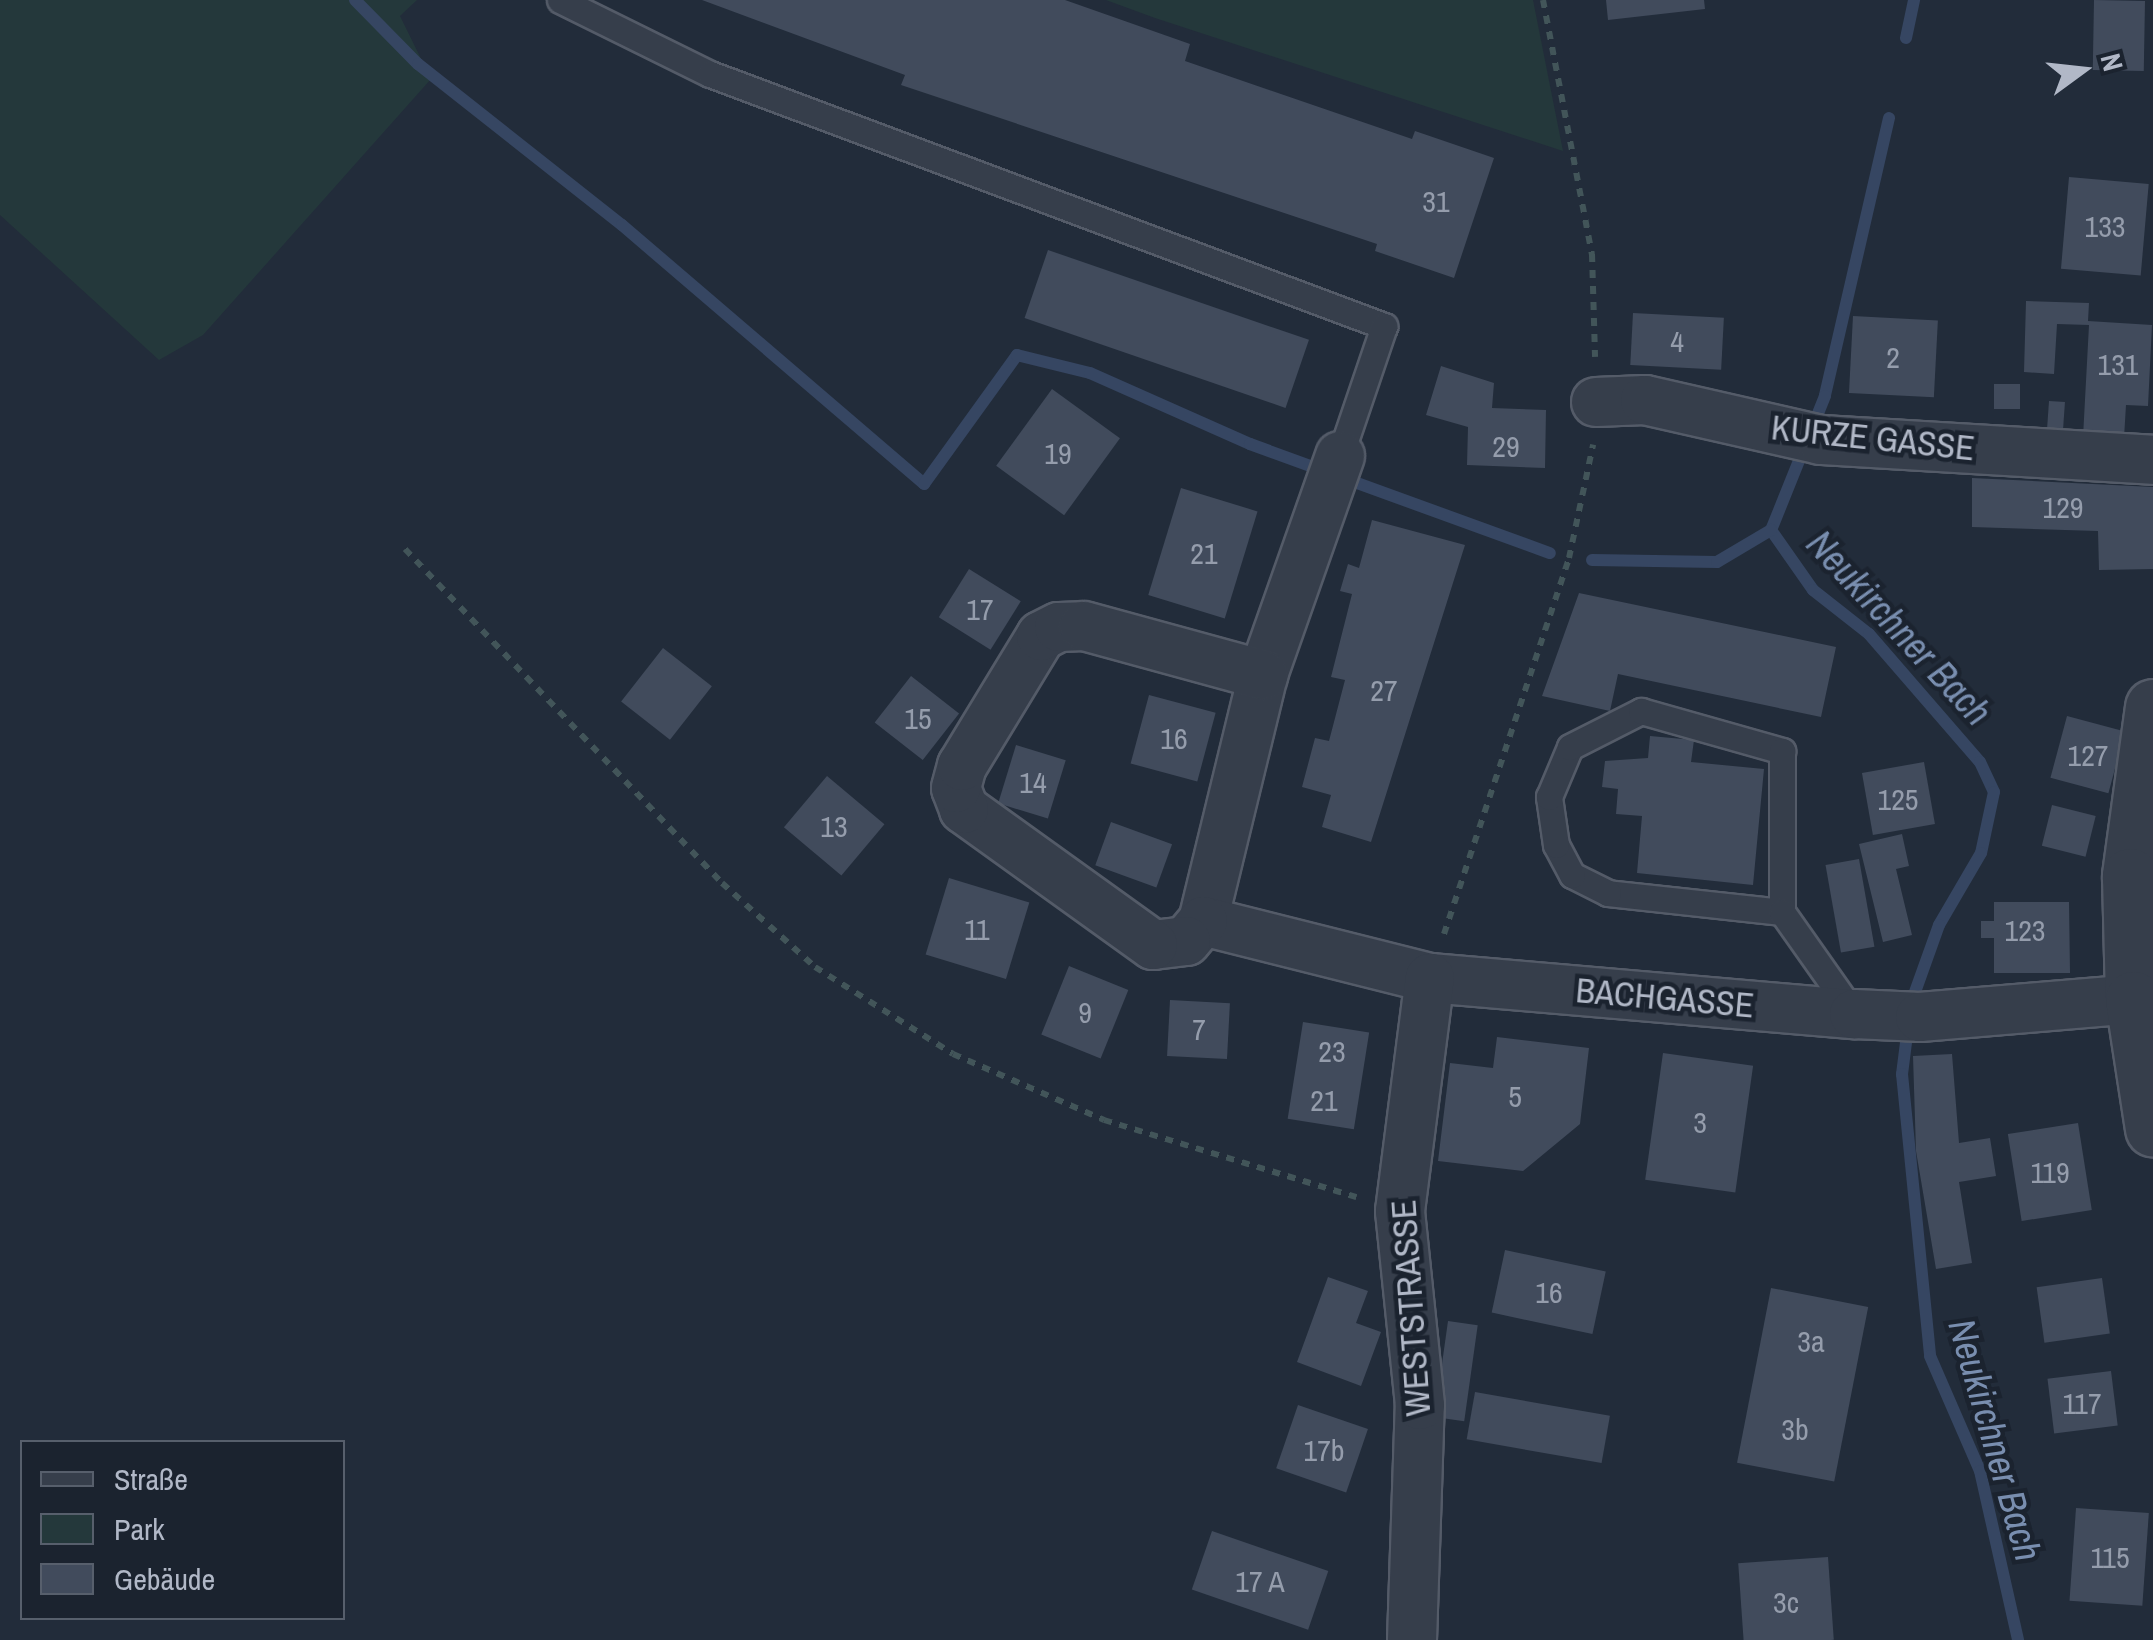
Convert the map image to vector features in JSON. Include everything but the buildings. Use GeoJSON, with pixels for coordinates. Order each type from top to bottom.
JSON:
{"type":"FeatureCollection","features":[{"type":"Feature","properties":{"kind":"street","name":"KURZE GASSE"},"geometry":{"type":"LineString","coordinates":[[1596,402],[1645,400],[1808,438],[2153,460]]}},
{"type":"Feature","properties":{"kind":"street"},"geometry":{"type":"LineString","coordinates":[[1263,675],[1084,626],[1059,627],[1041,636],[962,766],[956,788],[964,809],[1153,945],[1186,941],[1203,922],[1263,675],[1333,478]]}},
{"type":"Feature","properties":{"kind":"street"},"geometry":{"type":"LineString","coordinates":[[2153,706],[2130,876],[2134,999],[2153,1128]]}},
{"type":"Feature","properties":{"kind":"street","name":"BACHGASSE"},"geometry":{"type":"LineString","coordinates":[[1203,922],[1430,978],[1891,1016],[2134,999]]}},
{"type":"Feature","properties":{"kind":"street","name":"WESTSTRASSE"},"geometry":{"type":"LineString","coordinates":[[1412,1640],[1420,1405],[1400,1211],[1430,978]]}},
{"type":"Feature","properties":{"kind":"lane"},"geometry":{"type":"LineString","coordinates":[[560,0],[710,74],[1384,326],[1333,478]]}},
{"type":"Feature","properties":{"kind":"lane"},"geometry":{"type":"LineString","coordinates":[[1782,912],[1782,751],[1641,711],[1570,747],[1549,797],[1556,846],[1572,876],[1608,893],[1782,912],[1891,1016]]}},
{"type":"Feature","properties":{"kind":"path"},"geometry":{"type":"LineString","coordinates":[[1430,978],[1569,558],[1590,479],[1596,402],[1592,254],[1543,0]]}},
{"type":"Feature","properties":{"kind":"path"},"geometry":{"type":"LineString","coordinates":[[405,549],[722,883],[815,967],[953,1054],[1104,1120],[1400,1211]]}},
{"type":"Feature","properties":{"kind":"green space"},"geometry":{"type":"Polygon","coordinates":[[[0,0],[417,0],[400,16],[431,79],[203,335],[159,360],[0,215],[0,0]]]}},
{"type":"Feature","properties":{"kind":"green space"},"geometry":{"type":"Polygon","coordinates":[[[1106,0],[1533,0],[1563,151],[1155,18],[1106,0]]]}},
{"type":"Feature","properties":{"kind":"waterway"},"geometry":{"type":"LineString","coordinates":[[355,0],[418,64],[622,225],[924,484],[1017,355],[1090,373],[1250,444],[1550,553]]}},
{"type":"Feature","properties":{"kind":"waterway","name":"Neukirchner Bach"},"geometry":{"type":"LineString","coordinates":[[1906,38],[1914,0]]}},
{"type":"Feature","properties":{"kind":"waterway","name":"Neukirchner Bach"},"geometry":{"type":"LineString","coordinates":[[1889,118],[1825,396],[1771,530],[1813,590],[1869,634],[1980,762],[1994,792],[1981,853],[1939,925],[1911,1003],[1902,1074],[1930,1356],[1980,1471],[2018,1640]]}},
{"type":"Feature","properties":{"kind":"waterway"},"geometry":{"type":"LineString","coordinates":[[1592,560],[1717,562],[1771,530]]}}]}
